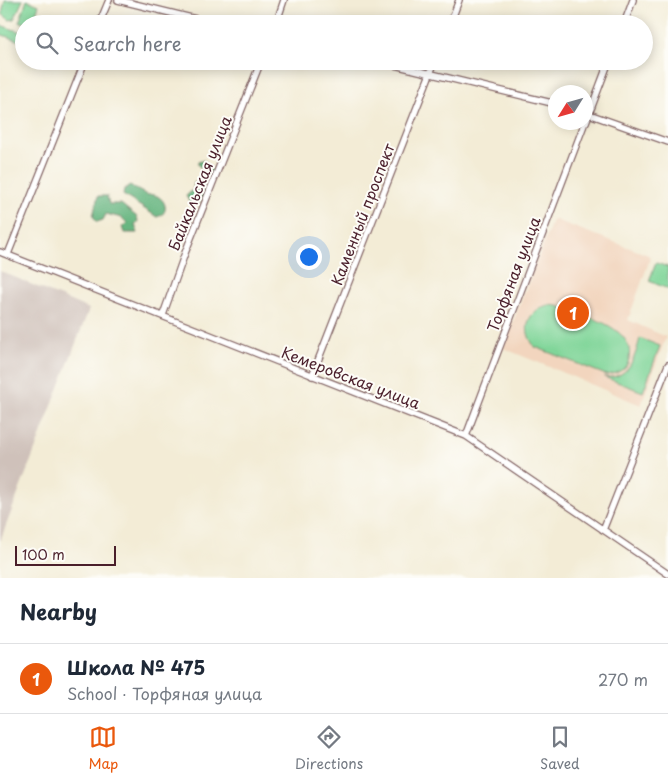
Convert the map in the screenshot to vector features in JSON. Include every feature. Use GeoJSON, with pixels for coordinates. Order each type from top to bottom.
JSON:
{"type":"FeatureCollection","features":[{"type":"Feature","properties":{"kind":"street"},"geometry":{"type":"LineString","coordinates":[[103,15],[109,0]]}},
{"type":"Feature","properties":{"kind":"street"},"geometry":{"type":"LineString","coordinates":[[118,0],[179,15]]}},
{"type":"Feature","properties":{"kind":"street"},"geometry":{"type":"LineString","coordinates":[[279,15],[284,0]]}},
{"type":"Feature","properties":{"kind":"street"},"geometry":{"type":"LineString","coordinates":[[453,15],[459,0]]}},
{"type":"Feature","properties":{"kind":"street"},"geometry":{"type":"LineString","coordinates":[[627,15],[633,0]]}},
{"type":"Feature","properties":{"kind":"street"},"geometry":{"type":"LineString","coordinates":[[8,254],[80,70]]}},
{"type":"Feature","properties":{"kind":"street","name":"Байкальская улица"},"geometry":{"type":"LineString","coordinates":[[163,315],[185,253],[257,70]]}},
{"type":"Feature","properties":{"kind":"street"},"geometry":{"type":"LineString","coordinates":[[414,70],[548,102]]}},
{"type":"Feature","properties":{"kind":"street","name":"Каменный проспект"},"geometry":{"type":"LineString","coordinates":[[312,376],[432,70]]}},
{"type":"Feature","properties":{"kind":"street","name":"Торфяная улица"},"geometry":{"type":"LineString","coordinates":[[593,99],[605,70]]}},
{"type":"Feature","properties":{"kind":"street"},"geometry":{"type":"LineString","coordinates":[[593,115],[667,140]]}},
{"type":"Feature","properties":{"kind":"street","name":"Торфяная улица"},"geometry":{"type":"LineString","coordinates":[[466,436],[582,130]]}},
{"type":"Feature","properties":{"kind":"street","name":"Кемеровская улица"},"geometry":{"type":"LineString","coordinates":[[0,252],[466,436],[668,574]]}},
{"type":"Feature","properties":{"kind":"street"},"geometry":{"type":"LineString","coordinates":[[604,530],[668,366]]}},
{"type":"Feature","properties":{"kind":"shaded area"},"geometry":{"type":"Polygon","coordinates":[[[553,219],[651,256],[628,320],[666,337],[641,405],[503,348],[553,219]]]}},
{"type":"Feature","properties":{"kind":"shaded area"},"geometry":{"type":"Polygon","coordinates":[[[0,271],[89,309],[0,541],[0,271]]]}},
{"type":"Feature","properties":{"kind":"green space"},"geometry":{"type":"Polygon","coordinates":[[[5,0],[23,0],[14,19],[10,20],[2,14],[5,0]]]}},
{"type":"Feature","properties":{"kind":"green space"},"geometry":{"type":"Polygon","coordinates":[[[27,0],[39,5],[35,15],[22,15],[27,0]]]}},
{"type":"Feature","properties":{"kind":"green space"},"geometry":{"type":"Polygon","coordinates":[[[0,25],[15,30],[15,39],[0,34],[0,25]]]}},
{"type":"Feature","properties":{"kind":"green space"},"geometry":{"type":"Polygon","coordinates":[[[204,160],[213,172],[209,177],[198,165],[198,162],[204,160]]]}},
{"type":"Feature","properties":{"kind":"green space"},"geometry":{"type":"Polygon","coordinates":[[[198,181],[202,183],[204,195],[198,205],[191,205],[186,196],[193,190],[194,183],[198,181]]]}},
{"type":"Feature","properties":{"kind":"green space"},"geometry":{"type":"Polygon","coordinates":[[[130,186],[147,195],[157,196],[164,203],[165,211],[157,217],[123,195],[124,189],[130,186]]]}},
{"type":"Feature","properties":{"kind":"green space"},"geometry":{"type":"Polygon","coordinates":[[[98,196],[107,196],[109,204],[121,204],[137,217],[138,221],[135,225],[138,233],[124,233],[122,227],[127,223],[122,218],[106,214],[103,220],[97,222],[93,216],[98,196]]]}},
{"type":"Feature","properties":{"kind":"green space"},"geometry":{"type":"Polygon","coordinates":[[[656,263],[668,267],[668,289],[649,281],[656,263]]]}},
{"type":"Feature","properties":{"kind":"green space"},"geometry":{"type":"Polygon","coordinates":[[[548,305],[558,306],[592,318],[616,330],[624,338],[629,348],[629,359],[626,366],[617,372],[606,375],[535,347],[528,334],[528,322],[535,312],[548,305]]]}},
{"type":"Feature","properties":{"kind":"green space"},"geometry":{"type":"Polygon","coordinates":[[[640,338],[660,346],[643,392],[604,377],[619,375],[625,371],[633,360],[640,338]]]}},
{"type":"Feature","properties":{"kind":"place","name":"Школа № 475"},"geometry":{"type":"Point","coordinates":[573,313]}}]}
